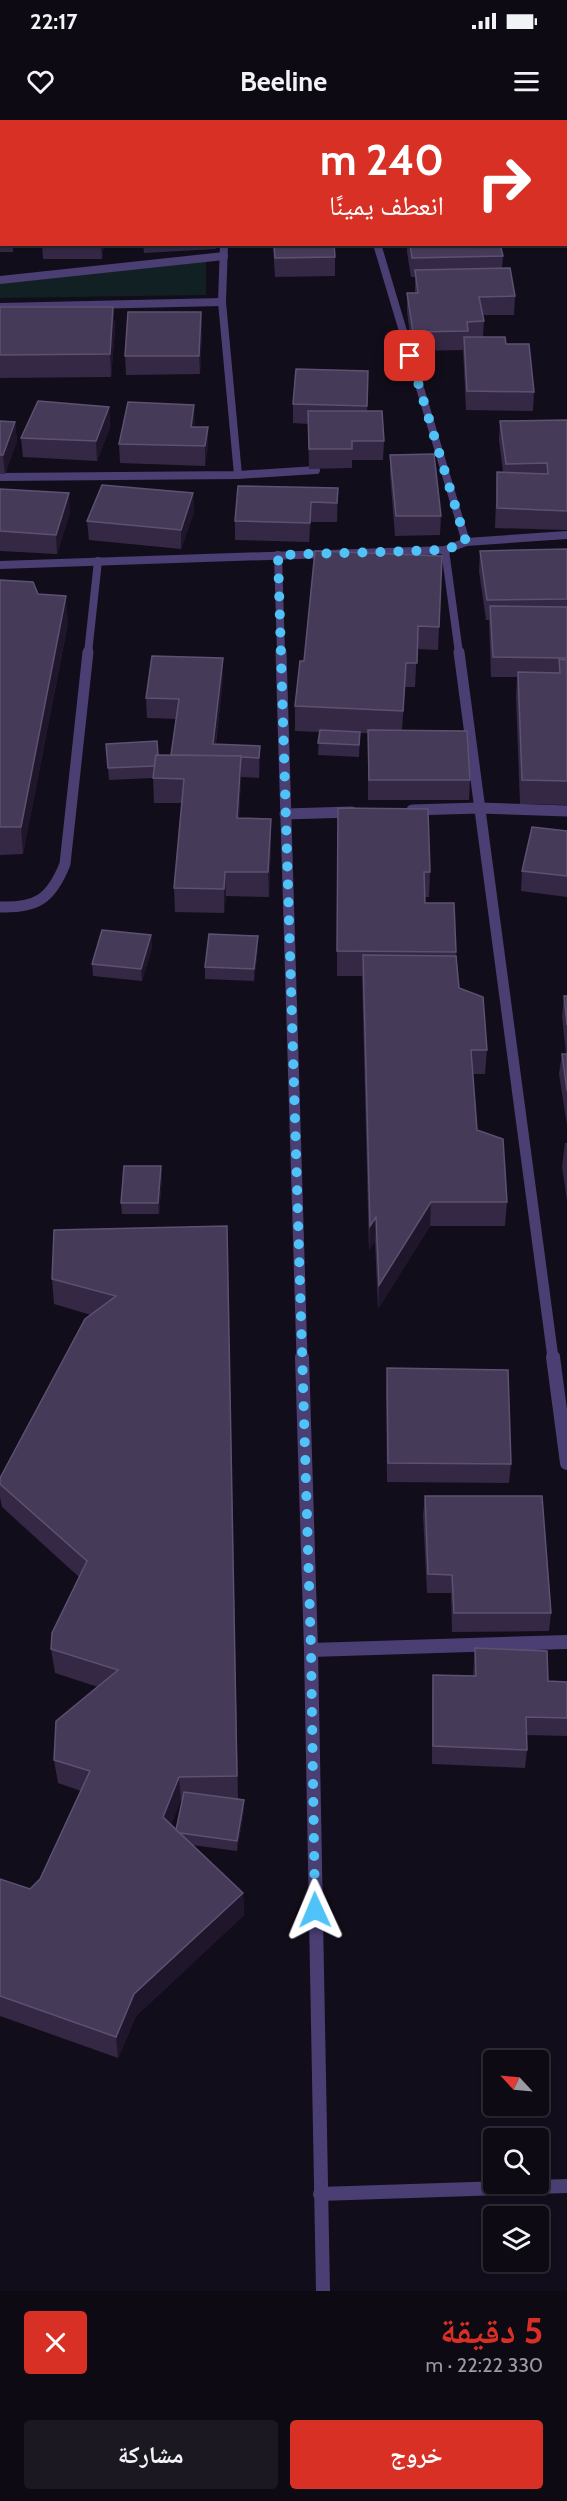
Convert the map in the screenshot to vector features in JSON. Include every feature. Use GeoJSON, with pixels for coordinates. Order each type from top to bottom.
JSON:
{"type":"FeatureCollection","features":[{"type":"Feature","properties":{"kind":"street"},"geometry":{"type":"LineString","coordinates":[[224,246],[222,302],[238,475]]}},
{"type":"Feature","properties":{"kind":"street"},"geometry":{"type":"LineString","coordinates":[[378,246],[466,542]]}},
{"type":"Feature","properties":{"kind":"street"},"geometry":{"type":"LineString","coordinates":[[0,280],[224,256]]}},
{"type":"Feature","properties":{"kind":"street"},"geometry":{"type":"LineString","coordinates":[[0,307],[222,302]]}},
{"type":"Feature","properties":{"kind":"street"},"geometry":{"type":"LineString","coordinates":[[0,477],[238,475],[316,470]]}},
{"type":"Feature","properties":{"kind":"street"},"geometry":{"type":"LineString","coordinates":[[0,565],[445,550],[466,542],[567,535]]}},
{"type":"Feature","properties":{"kind":"street"},"geometry":{"type":"LineString","coordinates":[[445,550],[567,1462]]}},
{"type":"Feature","properties":{"kind":"street"},"geometry":{"type":"LineString","coordinates":[[278,555],[311,1650],[323,2291]]}},
{"type":"Feature","properties":{"kind":"street"},"geometry":{"type":"LineString","coordinates":[[0,908],[19,909],[42,901],[58,885],[65,864],[98,561]]}},
{"type":"Feature","properties":{"kind":"street"},"geometry":{"type":"LineString","coordinates":[[399,810],[479,808],[567,811]]}},
{"type":"Feature","properties":{"kind":"street"},"geometry":{"type":"LineString","coordinates":[[285,814],[365,812]]}},
{"type":"Feature","properties":{"kind":"street"},"geometry":{"type":"LineString","coordinates":[[311,1650],[567,1642]]}},
{"type":"Feature","properties":{"kind":"street"},"geometry":{"type":"LineString","coordinates":[[320,2194],[567,2186]]}},
{"type":"Feature","properties":{"kind":"shaded area"},"geometry":{"type":"Polygon","coordinates":[[[206,256],[206,295],[0,298],[0,276],[206,256]]]}},
{"type":"Feature","properties":{"kind":"building"},"geometry":{"type":"Polygon","coordinates":[[[274,246],[334,246],[335,257],[275,258],[274,246]]]}},
{"type":"Feature","properties":{"kind":"building"},"geometry":{"type":"Polygon","coordinates":[[[410,246],[500,246],[503,256],[412,258],[410,246]]]}},
{"type":"Feature","properties":{"kind":"building"},"geometry":{"type":"Polygon","coordinates":[[[510,268],[515,296],[479,297],[484,321],[467,322],[468,331],[413,332],[407,293],[418,293],[415,270],[510,268]]]}},
{"type":"Feature","properties":{"kind":"building"},"geometry":{"type":"Polygon","coordinates":[[[0,307],[113,307],[110,354],[0,355],[0,307]]]}},
{"type":"Feature","properties":{"kind":"building"},"geometry":{"type":"Polygon","coordinates":[[[128,312],[201,312],[199,356],[125,356],[128,312]]]}},
{"type":"Feature","properties":{"kind":"building"},"geometry":{"type":"Polygon","coordinates":[[[464,337],[505,337],[506,344],[529,344],[534,392],[467,391],[464,337]]]}},
{"type":"Feature","properties":{"kind":"building"},"geometry":{"type":"Polygon","coordinates":[[[296,369],[368,371],[367,406],[293,404],[296,369]]]}},
{"type":"Feature","properties":{"kind":"building"},"geometry":{"type":"Polygon","coordinates":[[[38,401],[109,407],[96,441],[21,438],[38,401]]]}},
{"type":"Feature","properties":{"kind":"building"},"geometry":{"type":"Polygon","coordinates":[[[128,402],[194,405],[191,427],[208,427],[205,446],[119,444],[128,402]]]}},
{"type":"Feature","properties":{"kind":"building"},"geometry":{"type":"Polygon","coordinates":[[[308,411],[382,411],[384,441],[352,441],[352,449],[309,449],[308,411]]]}},
{"type":"Feature","properties":{"kind":"building"},"geometry":{"type":"Polygon","coordinates":[[[567,420],[567,511],[497,508],[497,472],[548,474],[547,463],[506,464],[500,421],[567,420]]]}},
{"type":"Feature","properties":{"kind":"building"},"geometry":{"type":"Polygon","coordinates":[[[0,421],[15,422],[3,455],[0,455],[0,421]]]}},
{"type":"Feature","properties":{"kind":"building"},"geometry":{"type":"Polygon","coordinates":[[[434,454],[441,516],[396,516],[390,455],[434,454]]]}},
{"type":"Feature","properties":{"kind":"building"},"geometry":{"type":"Polygon","coordinates":[[[102,485],[193,493],[181,530],[87,521],[102,485]]]}},
{"type":"Feature","properties":{"kind":"building"},"geometry":{"type":"Polygon","coordinates":[[[238,486],[338,488],[337,503],[311,502],[310,523],[235,521],[238,486]]]}},
{"type":"Feature","properties":{"kind":"building"},"geometry":{"type":"Polygon","coordinates":[[[0,489],[69,493],[56,535],[0,531],[0,489]]]}},
{"type":"Feature","properties":{"kind":"building"},"geometry":{"type":"Polygon","coordinates":[[[567,549],[567,599],[487,600],[480,551],[567,549]]]}},
{"type":"Feature","properties":{"kind":"building"},"geometry":{"type":"Polygon","coordinates":[[[315,551],[442,556],[439,627],[418,626],[417,663],[406,663],[403,711],[295,706],[300,661],[304,661],[315,551]]]}},
{"type":"Feature","properties":{"kind":"building"},"geometry":{"type":"Polygon","coordinates":[[[0,580],[33,582],[38,594],[66,596],[21,827],[0,827],[0,580]]]}},
{"type":"Feature","properties":{"kind":"building"},"geometry":{"type":"Polygon","coordinates":[[[490,606],[567,607],[567,658],[493,657],[490,606]]]}},
{"type":"Feature","properties":{"kind":"building"},"geometry":{"type":"Polygon","coordinates":[[[152,656],[223,658],[213,744],[260,746],[259,758],[171,755],[179,699],[146,698],[152,656]]]}},
{"type":"Feature","properties":{"kind":"building"},"geometry":{"type":"Polygon","coordinates":[[[559,659],[567,660],[567,781],[522,780],[518,672],[560,673],[559,659]]]}},
{"type":"Feature","properties":{"kind":"building"},"geometry":{"type":"Polygon","coordinates":[[[320,730],[360,732],[359,745],[318,743],[320,730]]]}},
{"type":"Feature","properties":{"kind":"building"},"geometry":{"type":"Polygon","coordinates":[[[368,730],[467,731],[470,780],[369,780],[368,730]]]}},
{"type":"Feature","properties":{"kind":"building"},"geometry":{"type":"Polygon","coordinates":[[[157,741],[158,755],[156,755],[154,766],[108,768],[106,744],[157,741]]]}},
{"type":"Feature","properties":{"kind":"building"},"geometry":{"type":"Polygon","coordinates":[[[156,755],[241,756],[237,818],[271,819],[268,872],[225,872],[224,889],[174,888],[184,779],[153,778],[156,755]]]}},
{"type":"Feature","properties":{"kind":"building"},"geometry":{"type":"Polygon","coordinates":[[[338,808],[428,809],[430,872],[424,872],[425,903],[454,903],[456,952],[337,951],[338,808]]]}},
{"type":"Feature","properties":{"kind":"building"},"geometry":{"type":"Polygon","coordinates":[[[532,827],[567,831],[567,876],[522,871],[532,827]]]}},
{"type":"Feature","properties":{"kind":"building"},"geometry":{"type":"Polygon","coordinates":[[[102,930],[151,935],[141,969],[92,964],[102,930]]]}},
{"type":"Feature","properties":{"kind":"building"},"geometry":{"type":"Polygon","coordinates":[[[209,934],[258,936],[254,969],[205,967],[209,934]]]}},
{"type":"Feature","properties":{"kind":"building"},"geometry":{"type":"Polygon","coordinates":[[[363,955],[456,956],[459,988],[483,997],[487,1050],[471,1050],[477,1130],[503,1139],[507,1202],[431,1202],[379,1285],[376,1217],[370,1226],[363,955]]]}},
{"type":"Feature","properties":{"kind":"building"},"geometry":{"type":"Polygon","coordinates":[[[564,996],[567,996],[567,1025],[564,996]]]}},
{"type":"Feature","properties":{"kind":"building"},"geometry":{"type":"Polygon","coordinates":[[[562,1054],[567,1054],[567,1091],[562,1054]]]}},
{"type":"Feature","properties":{"kind":"building"},"geometry":{"type":"Polygon","coordinates":[[[124,1166],[161,1166],[158,1203],[121,1203],[124,1166]]]}},
{"type":"Feature","properties":{"kind":"building"},"geometry":{"type":"Polygon","coordinates":[[[227,1226],[237,1776],[179,1777],[163,1817],[243,1893],[134,1994],[116,2037],[0,1996],[0,1879],[30,1889],[40,1879],[90,1771],[54,1760],[56,1721],[118,1670],[51,1649],[52,1633],[87,1561],[0,1484],[0,1478],[85,1319],[116,1296],[52,1279],[54,1230],[227,1226]]]}},
{"type":"Feature","properties":{"kind":"building"},"geometry":{"type":"Polygon","coordinates":[[[387,1368],[508,1370],[511,1464],[388,1463],[387,1368]]]}},
{"type":"Feature","properties":{"kind":"building"},"geometry":{"type":"Polygon","coordinates":[[[425,1496],[542,1496],[551,1613],[454,1613],[452,1575],[428,1574],[425,1496]]]}},
{"type":"Feature","properties":{"kind":"building"},"geometry":{"type":"Polygon","coordinates":[[[475,1648],[547,1651],[548,1681],[567,1682],[567,1718],[526,1717],[527,1750],[433,1746],[433,1675],[476,1676],[475,1648]]]}},
{"type":"Feature","properties":{"kind":"building"},"geometry":{"type":"Polygon","coordinates":[[[184,1792],[244,1800],[237,1841],[180,1833],[176,1830],[184,1792]]]}},
{"type":"Feature","properties":{"kind":"route"},"geometry":{"type":"LineString","coordinates":[[315,1910],[311,1650],[278,555],[445,550],[466,542],[410,356]]}}]}
